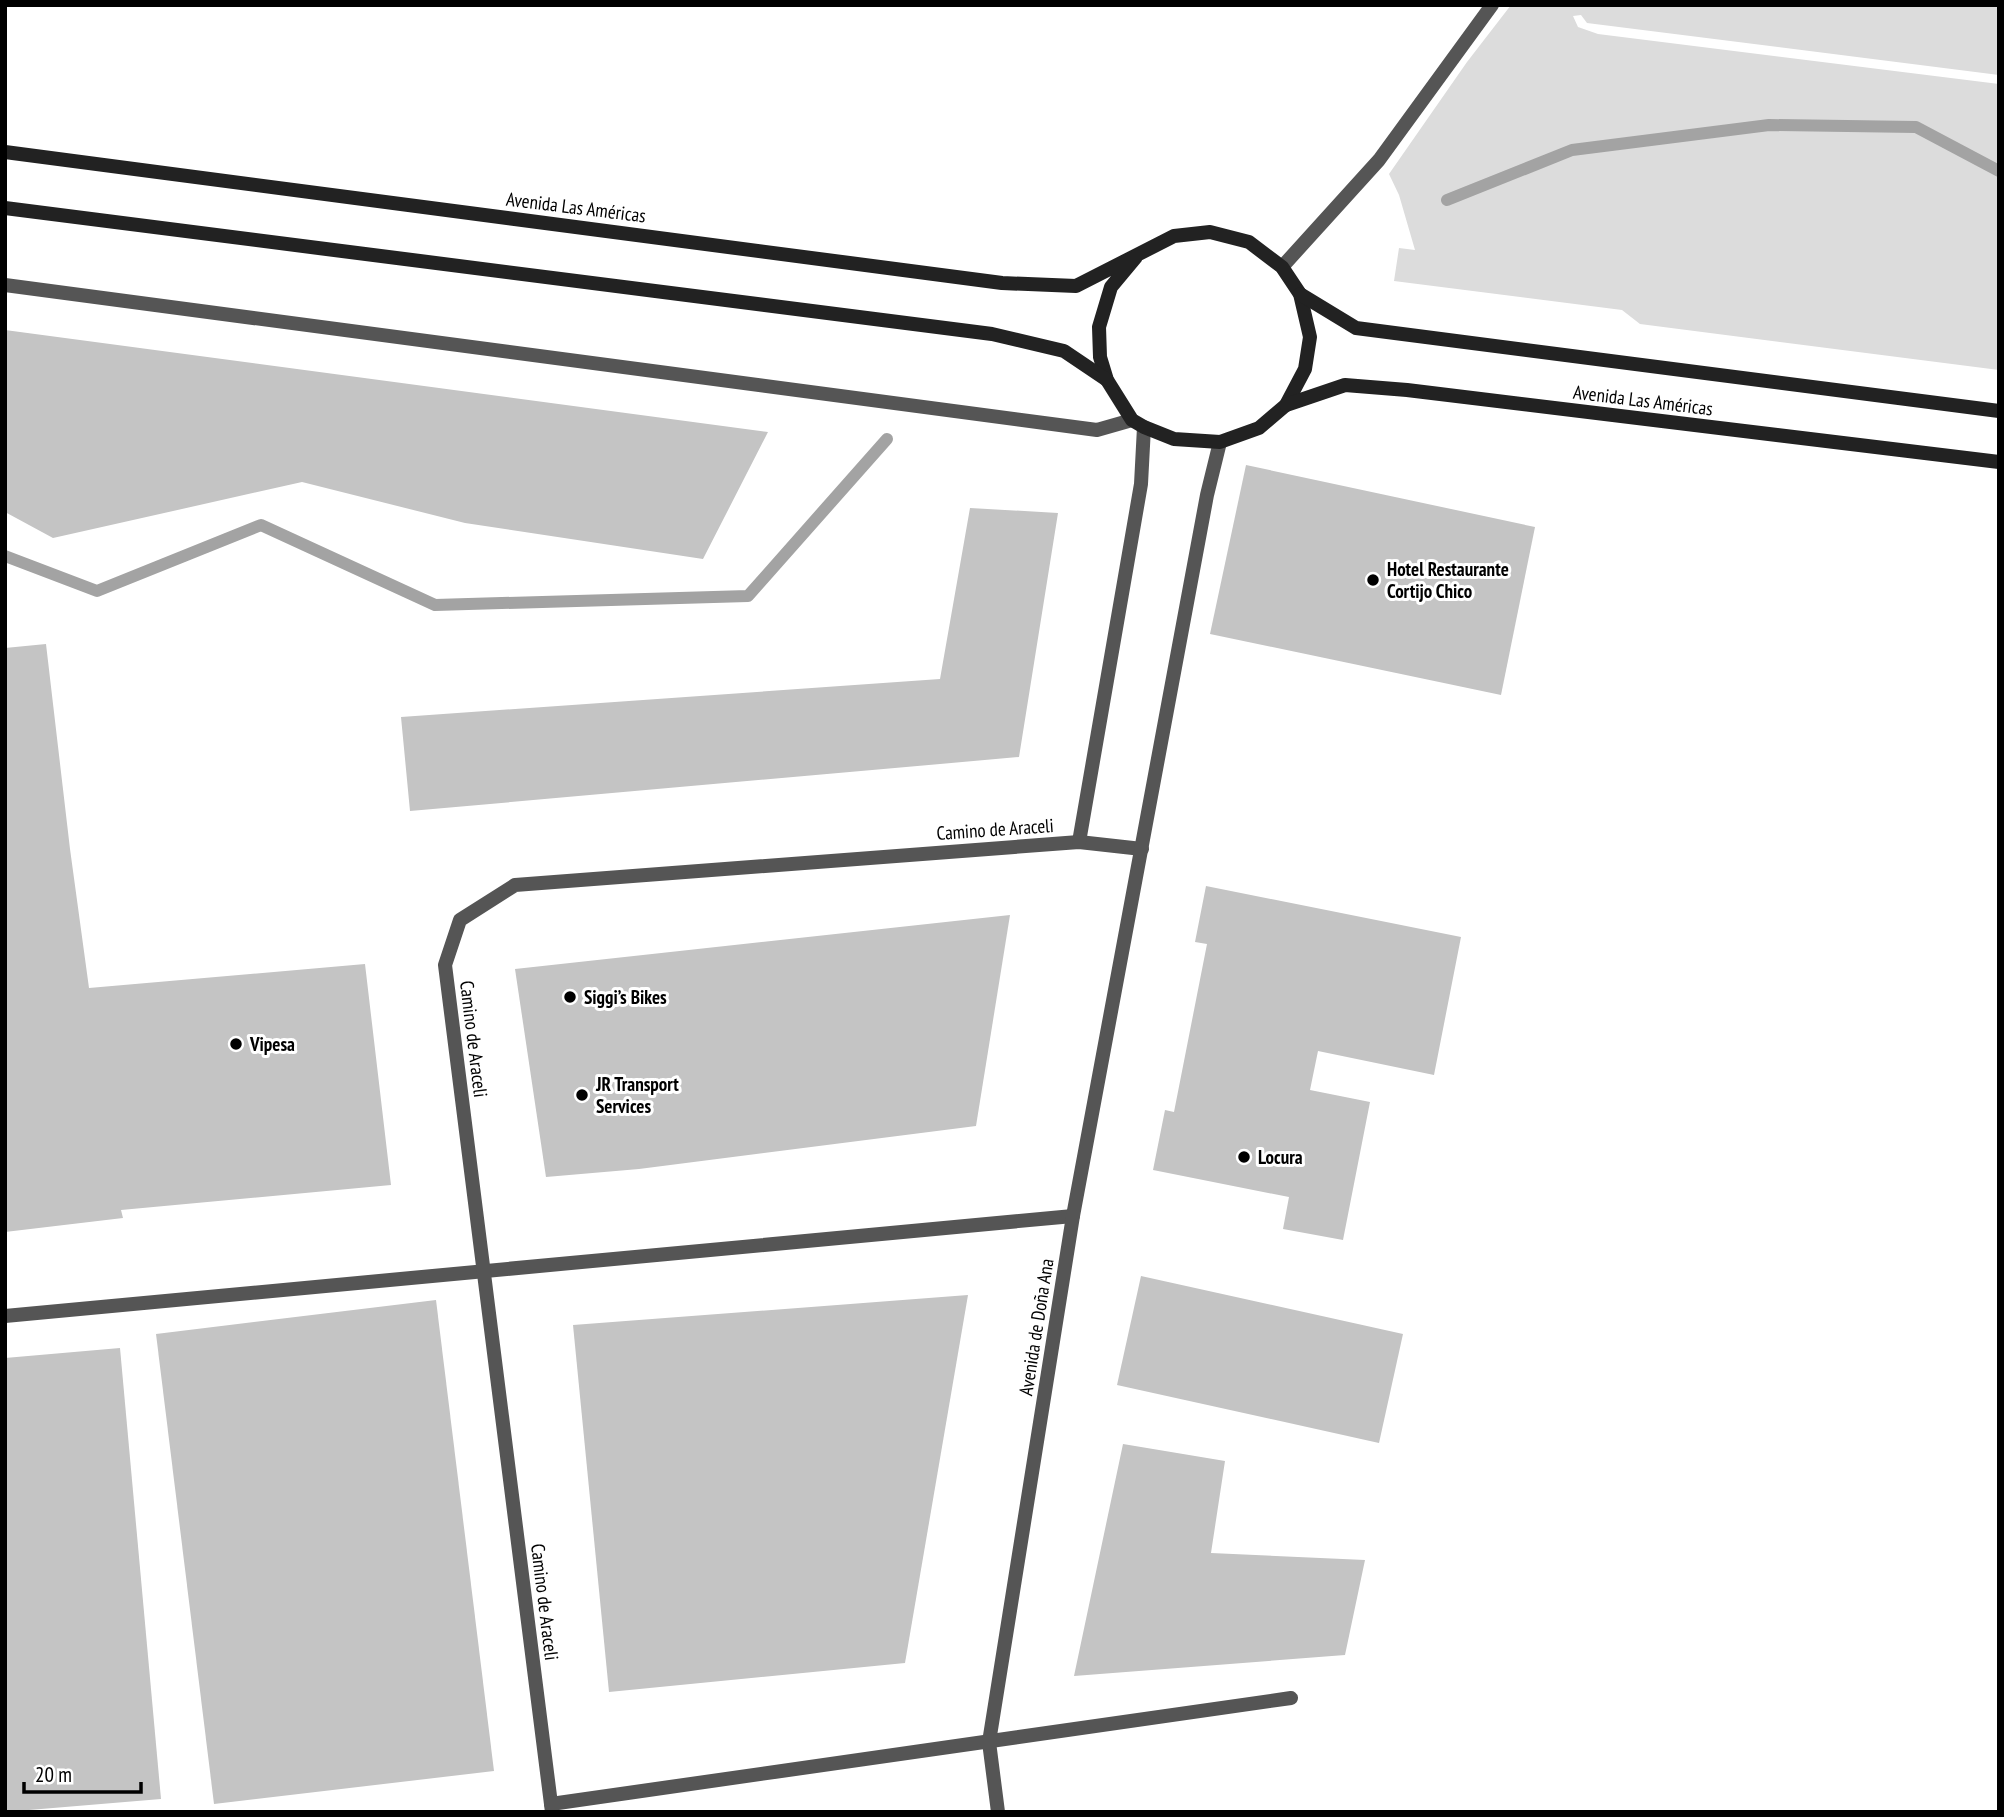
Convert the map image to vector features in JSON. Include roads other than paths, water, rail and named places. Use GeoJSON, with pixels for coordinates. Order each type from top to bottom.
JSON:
{"type":"FeatureCollection","features":[{"type":"Feature","properties":{"kind":"street"},"geometry":{"type":"LineString","coordinates":[[1282,267],[1379,160],[1492,5]]}},
{"type":"Feature","properties":{"kind":"street","name":"Avenida Las Américas"},"geometry":{"type":"LineString","coordinates":[[5,152],[1002,283],[1076,286],[1136,257]]}},
{"type":"Feature","properties":{"kind":"street"},"geometry":{"type":"LineString","coordinates":[[5,208],[992,334],[1064,351],[1107,380]]}},
{"type":"Feature","properties":{"kind":"street"},"geometry":{"type":"LineString","coordinates":[[1210,232],[1248,242],[1282,267],[1300,294],[1310,337],[1305,369],[1286,405],[1259,428],[1220,442],[1174,439],[1138,423],[1107,380],[1100,358],[1099,327],[1111,287],[1136,257],[1174,236],[1210,232]]}},
{"type":"Feature","properties":{"kind":"street"},"geometry":{"type":"LineString","coordinates":[[5,285],[1097,430],[1138,423]]}},
{"type":"Feature","properties":{"kind":"street","name":"Avenida Las Américas"},"geometry":{"type":"LineString","coordinates":[[1300,294],[1356,328],[1999,411]]}},
{"type":"Feature","properties":{"kind":"street","name":"Avenida Las Américas"},"geometry":{"type":"LineString","coordinates":[[1286,405],[1345,385],[1407,390],[1999,462]]}},
{"type":"Feature","properties":{"kind":"street"},"geometry":{"type":"LineString","coordinates":[[1079,842],[1141,484],[1138,423]]}},
{"type":"Feature","properties":{"kind":"street","name":"Avenida de Doña Ana"},"geometry":{"type":"LineString","coordinates":[[998,1812],[989,1742],[1073,1216],[1207,495],[1220,442]]}},
{"type":"Feature","properties":{"kind":"street","name":"Camino de Araceli"},"geometry":{"type":"LineString","coordinates":[[551,1808],[445,965],[460,920],[515,885],[1079,842],[1142,849]]}},
{"type":"Feature","properties":{"kind":"street"},"geometry":{"type":"LineString","coordinates":[[5,1316],[1073,1216]]}},
{"type":"Feature","properties":{"kind":"street"},"geometry":{"type":"LineString","coordinates":[[551,1808],[1291,1698]]}},
{"type":"Feature","properties":{"kind":"waterway"},"geometry":{"type":"LineString","coordinates":[[1447,200],[1572,150],[1769,125],[1916,127],[1999,171]]}},
{"type":"Feature","properties":{"kind":"waterway"},"geometry":{"type":"LineString","coordinates":[[5,556],[97,591],[261,525],[435,605],[748,596],[887,439]]}},
{"type":"Feature","properties":{"kind":"place","name":"Hotel Restaurante Cortijo Chico"},"geometry":{"type":"Point","coordinates":[1373,580]}},
{"type":"Feature","properties":{"kind":"place","name":"Siggi’s Bikes"},"geometry":{"type":"Point","coordinates":[570,997]}},
{"type":"Feature","properties":{"kind":"place","name":"Vipesa"},"geometry":{"type":"Point","coordinates":[236,1044]}},
{"type":"Feature","properties":{"kind":"place","name":"JR Transport Services"},"geometry":{"type":"Point","coordinates":[582,1095]}},
{"type":"Feature","properties":{"kind":"place","name":"Locura"},"geometry":{"type":"Point","coordinates":[1244,1157]}}]}
